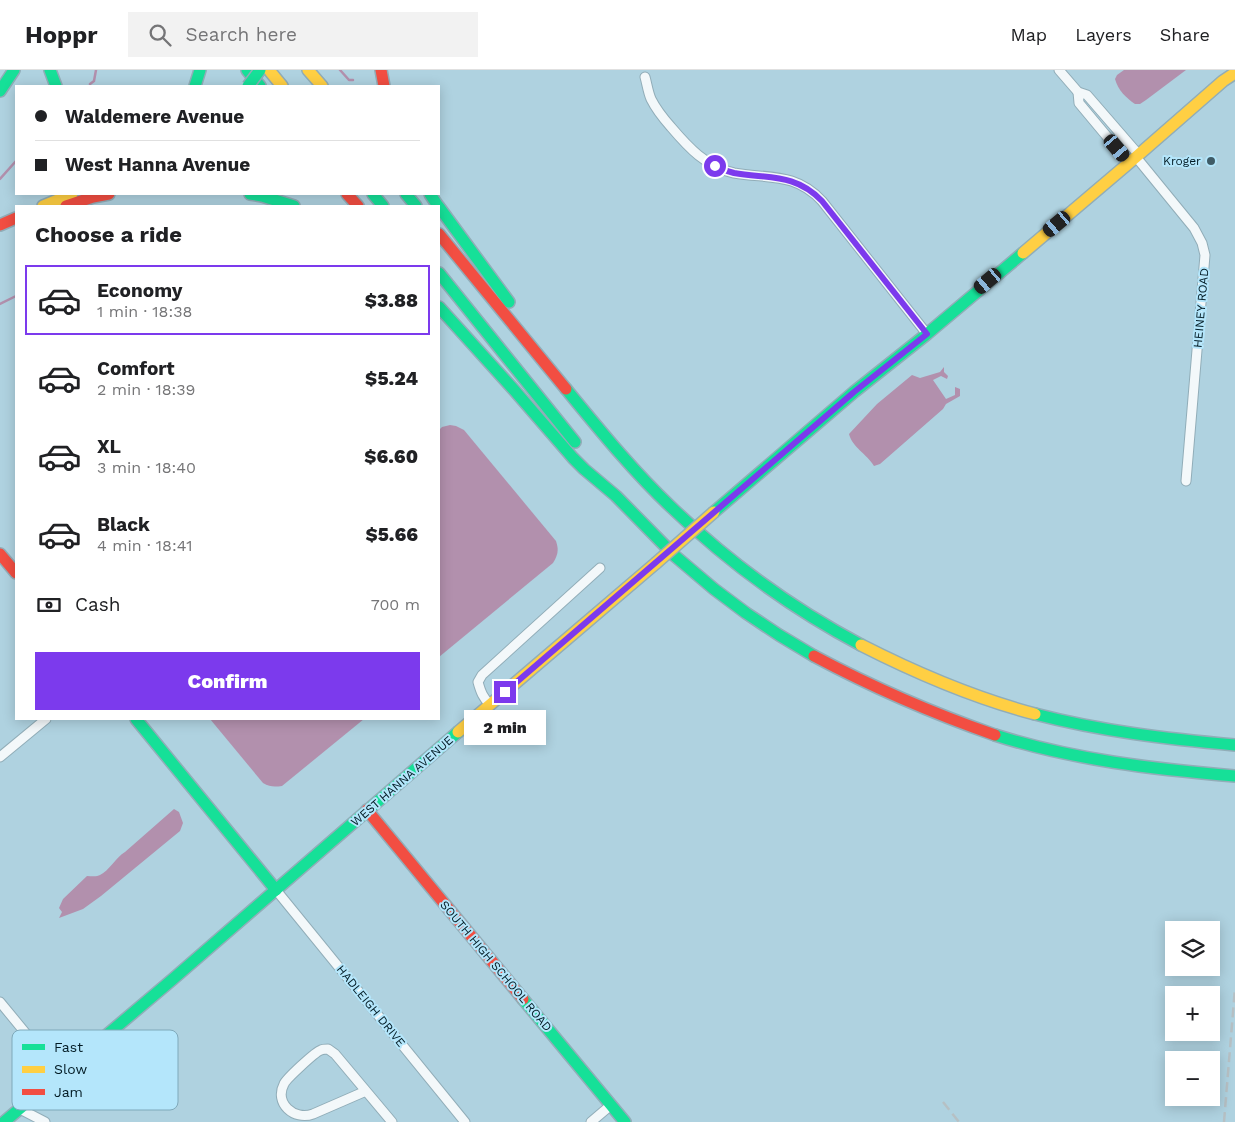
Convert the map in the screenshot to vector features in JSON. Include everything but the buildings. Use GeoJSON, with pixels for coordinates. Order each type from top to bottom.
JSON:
{"type":"FeatureCollection","features":[{"type":"Feature","properties":{"kind":"main road"},"geometry":{"type":"LineString","coordinates":[[0,91],[14,70]]}},
{"type":"Feature","properties":{"kind":"main road"},"geometry":{"type":"LineString","coordinates":[[50,70],[56,85]]}},
{"type":"Feature","properties":{"kind":"main road"},"geometry":{"type":"LineString","coordinates":[[195,85],[200,70]]}},
{"type":"Feature","properties":{"kind":"main road"},"geometry":{"type":"LineString","coordinates":[[247,70],[259,85]]}},
{"type":"Feature","properties":{"kind":"main road"},"geometry":{"type":"LineString","coordinates":[[249,85],[260,70]]}},
{"type":"Feature","properties":{"kind":"main road"},"geometry":{"type":"LineString","coordinates":[[268,70],[281,85]]}},
{"type":"Feature","properties":{"kind":"main road"},"geometry":{"type":"LineString","coordinates":[[308,70],[321,85]]}},
{"type":"Feature","properties":{"kind":"main road"},"geometry":{"type":"LineString","coordinates":[[381,70],[384,85]]}},
{"type":"Feature","properties":{"kind":"main road","name":"WEST HANNA AVENUE"},"geometry":{"type":"LineString","coordinates":[[113,1030],[854,392],[927,334],[1223,81],[1235,73]]}},
{"type":"Feature","properties":{"kind":"main road"},"geometry":{"type":"LineString","coordinates":[[45,205],[70,195]]}},
{"type":"Feature","properties":{"kind":"main road"},"geometry":{"type":"LineString","coordinates":[[69,205],[105,195]]}},
{"type":"Feature","properties":{"kind":"main road"},"geometry":{"type":"LineString","coordinates":[[256,195],[291,205]]}},
{"type":"Feature","properties":{"kind":"main road"},"geometry":{"type":"LineString","coordinates":[[348,195],[357,205]]}},
{"type":"Feature","properties":{"kind":"main road"},"geometry":{"type":"LineString","coordinates":[[374,195],[382,205]]}},
{"type":"Feature","properties":{"kind":"main road"},"geometry":{"type":"LineString","coordinates":[[407,195],[415,205]]}},
{"type":"Feature","properties":{"kind":"main road"},"geometry":{"type":"LineString","coordinates":[[440,210],[515,308]]}},
{"type":"Feature","properties":{"kind":"main road"},"geometry":{"type":"LineString","coordinates":[[0,225],[15,218]]}},
{"type":"Feature","properties":{"kind":"main road"},"geometry":{"type":"LineString","coordinates":[[0,233],[15,226]]}},
{"type":"Feature","properties":{"kind":"main road"},"geometry":{"type":"LineString","coordinates":[[440,235],[607,438],[669,504],[733,562],[812,618],[868,649],[930,678],[988,700],[1030,713],[1132,734],[1232,745]]}},
{"type":"Feature","properties":{"kind":"main road"},"geometry":{"type":"LineString","coordinates":[[440,274],[585,454],[614,494]]}},
{"type":"Feature","properties":{"kind":"main road"},"geometry":{"type":"LineString","coordinates":[[440,300],[499,372]]}},
{"type":"Feature","properties":{"kind":"main road"},"geometry":{"type":"LineString","coordinates":[[440,308],[580,464],[614,494],[671,552],[740,609],[810,654],[892,695],[976,728],[1019,742],[1054,751],[1130,765],[1230,776]]}},
{"type":"Feature","properties":{"kind":"main road"},"geometry":{"type":"LineString","coordinates":[[565,370],[669,504]]}},
{"type":"Feature","properties":{"kind":"main road"},"geometry":{"type":"LineString","coordinates":[[0,554],[15,572]]}},
{"type":"Feature","properties":{"kind":"main road"},"geometry":{"type":"LineString","coordinates":[[137,720],[276,890]]}},
{"type":"Feature","properties":{"kind":"main road","name":"SOUTH HIGH SCHOOL ROAD"},"geometry":{"type":"LineString","coordinates":[[367,810],[625,1122]]}},
{"type":"Feature","properties":{"kind":"main road","name":"WEST HANNA AVENUE"},"geometry":{"type":"LineString","coordinates":[[4,1122],[19,1110]]}},
{"type":"Feature","properties":{"kind":"street"},"geometry":{"type":"LineString","coordinates":[[1059,70],[1078,92],[1087,95],[1135,158]]}},
{"type":"Feature","properties":{"kind":"street"},"geometry":{"type":"LineString","coordinates":[[645,77],[649,95],[658,111],[687,146],[698,156],[712,165],[731,172],[789,180],[806,187],[822,201],[927,334]]}},
{"type":"Feature","properties":{"kind":"street"},"geometry":{"type":"LineString","coordinates":[[1078,92],[1079,103],[1135,158]]}},
{"type":"Feature","properties":{"kind":"street","name":"HEINEY ROAD"},"geometry":{"type":"LineString","coordinates":[[1135,158],[1194,228],[1202,243],[1205,255],[1186,481]]}},
{"type":"Feature","properties":{"kind":"street"},"geometry":{"type":"LineString","coordinates":[[490,705],[480,692],[478,682],[482,675],[600,568]]}},
{"type":"Feature","properties":{"kind":"street"},"geometry":{"type":"LineString","coordinates":[[0,757],[45,720]]}},
{"type":"Feature","properties":{"kind":"street","name":"HADLEIGH DRIVE"},"geometry":{"type":"LineString","coordinates":[[276,890],[465,1122]]}},
{"type":"Feature","properties":{"kind":"street"},"geometry":{"type":"LineString","coordinates":[[0,1002],[23,1030]]}},
{"type":"Feature","properties":{"kind":"street"},"geometry":{"type":"LineString","coordinates":[[366,1091],[309,1116],[295,1114],[286,1107],[282,1100],[283,1085],[288,1078],[319,1051],[328,1050],[335,1054],[392,1122]]}},
{"type":"Feature","properties":{"kind":"street"},"geometry":{"type":"LineString","coordinates":[[591,1122],[611,1105]]}},
{"type":"Feature","properties":{"kind":"street"},"geometry":{"type":"LineString","coordinates":[[22,1110],[45,1122]]}},
{"type":"Feature","properties":{"kind":"shaded area"},"geometry":{"type":"Polygon","coordinates":[[[1124,70],[1186,70],[1140,104],[1135,104],[1118,87],[1115,79],[1124,70]]]}},
{"type":"Feature","properties":{"kind":"shaded area"},"geometry":{"type":"Polygon","coordinates":[[[944,367],[944,372],[948,376],[947,379],[941,376],[933,380],[946,399],[955,395],[955,387],[960,389],[960,396],[946,404],[943,409],[880,464],[874,466],[856,447],[849,434],[877,404],[912,375],[920,378],[940,372],[944,367]]]}},
{"type":"Feature","properties":{"kind":"shaded area"},"geometry":{"type":"Polygon","coordinates":[[[450,425],[464,430],[556,541],[558,550],[553,563],[440,656],[440,429],[450,425]]]}},
{"type":"Feature","properties":{"kind":"shaded area"},"geometry":{"type":"Polygon","coordinates":[[[211,720],[363,720],[282,786],[274,787],[263,783],[211,720]]]}},
{"type":"Feature","properties":{"kind":"shaded area"},"geometry":{"type":"Polygon","coordinates":[[[174,809],[179,812],[183,823],[180,831],[83,909],[59,918],[62,912],[59,908],[63,899],[87,876],[97,876],[103,873],[174,809]]]}},
{"type":"Feature","properties":{"kind":"waterway"},"geometry":{"type":"LineString","coordinates":[[90,84],[94,81],[96,70]]}},
{"type":"Feature","properties":{"kind":"waterway"},"geometry":{"type":"LineString","coordinates":[[340,70],[349,80],[353,80]]}},
{"type":"Feature","properties":{"kind":"waterway"},"geometry":{"type":"LineString","coordinates":[[0,179],[15,162]]}},
{"type":"Feature","properties":{"kind":"waterway"},"geometry":{"type":"LineString","coordinates":[[0,304],[15,296]]}},
{"type":"Feature","properties":{"kind":"railway"},"geometry":{"type":"LineString","coordinates":[[1224,1122],[1235,988]]}},
{"type":"Feature","properties":{"kind":"railway"},"geometry":{"type":"LineString","coordinates":[[943,1102],[959,1122]]}},
{"type":"Feature","properties":{"kind":"traffic: fast"},"geometry":{"type":"LineString","coordinates":[[0,91],[14,70]]}},
{"type":"Feature","properties":{"kind":"traffic: fast"},"geometry":{"type":"LineString","coordinates":[[50,70],[56,85]]}},
{"type":"Feature","properties":{"kind":"traffic: fast"},"geometry":{"type":"LineString","coordinates":[[195,85],[200,70]]}},
{"type":"Feature","properties":{"kind":"traffic: fast"},"geometry":{"type":"LineString","coordinates":[[247,70],[259,85]]}},
{"type":"Feature","properties":{"kind":"traffic: fast"},"geometry":{"type":"LineString","coordinates":[[249,85],[260,70]]}},
{"type":"Feature","properties":{"kind":"traffic: fast"},"geometry":{"type":"LineString","coordinates":[[256,195],[291,205]]}},
{"type":"Feature","properties":{"kind":"traffic: fast"},"geometry":{"type":"LineString","coordinates":[[374,195],[382,205]]}},
{"type":"Feature","properties":{"kind":"traffic: fast"},"geometry":{"type":"LineString","coordinates":[[407,195],[415,205]]}},
{"type":"Feature","properties":{"kind":"traffic: fast"},"geometry":{"type":"LineString","coordinates":[[431,195],[437,205]]}},
{"type":"Feature","properties":{"kind":"traffic: fast"},"geometry":{"type":"LineString","coordinates":[[440,208],[509,302]]}},
{"type":"Feature","properties":{"kind":"traffic: fast"},"geometry":{"type":"LineString","coordinates":[[714,512],[854,392],[927,334],[1023,253]]}},
{"type":"Feature","properties":{"kind":"traffic: fast"},"geometry":{"type":"LineString","coordinates":[[440,274],[575,442]]}},
{"type":"Feature","properties":{"kind":"traffic: fast"},"geometry":{"type":"LineString","coordinates":[[440,308],[573,458],[616,496],[675,556],[746,613],[814,656]]}},
{"type":"Feature","properties":{"kind":"traffic: fast"},"geometry":{"type":"LineString","coordinates":[[566,389],[642,478],[714,546],[785,599],[861,645]]}},
{"type":"Feature","properties":{"kind":"traffic: fast"},"geometry":{"type":"LineString","coordinates":[[1035,714],[1134,734],[1235,745]]}},
{"type":"Feature","properties":{"kind":"traffic: fast"},"geometry":{"type":"LineString","coordinates":[[137,720],[276,890]]}},
{"type":"Feature","properties":{"kind":"traffic: fast"},"geometry":{"type":"LineString","coordinates":[[113,1030],[458,732]]}},
{"type":"Feature","properties":{"kind":"traffic: fast"},"geometry":{"type":"LineString","coordinates":[[995,735],[1024,744],[1084,757],[1174,770],[1235,776]]}},
{"type":"Feature","properties":{"kind":"traffic: fast"},"geometry":{"type":"LineString","coordinates":[[523,999],[625,1122]]}},
{"type":"Feature","properties":{"kind":"traffic: fast"},"geometry":{"type":"LineString","coordinates":[[4,1122],[18,1110]]}},
{"type":"Feature","properties":{"kind":"traffic: slow"},"geometry":{"type":"LineString","coordinates":[[269,70],[281,85]]}},
{"type":"Feature","properties":{"kind":"traffic: slow"},"geometry":{"type":"LineString","coordinates":[[308,70],[321,85]]}},
{"type":"Feature","properties":{"kind":"traffic: slow"},"geometry":{"type":"LineString","coordinates":[[1023,253],[1223,81],[1235,73]]}},
{"type":"Feature","properties":{"kind":"traffic: slow"},"geometry":{"type":"LineString","coordinates":[[45,205],[70,195]]}},
{"type":"Feature","properties":{"kind":"traffic: slow"},"geometry":{"type":"LineString","coordinates":[[656,563],[714,512]]}},
{"type":"Feature","properties":{"kind":"traffic: slow"},"geometry":{"type":"LineString","coordinates":[[458,732],[656,563]]}},
{"type":"Feature","properties":{"kind":"traffic: slow"},"geometry":{"type":"LineString","coordinates":[[861,645],[946,684],[1012,708],[1035,714]]}},
{"type":"Feature","properties":{"kind":"traffic: jam"},"geometry":{"type":"LineString","coordinates":[[381,70],[384,85]]}},
{"type":"Feature","properties":{"kind":"traffic: jam"},"geometry":{"type":"LineString","coordinates":[[69,205],[104,195]]}},
{"type":"Feature","properties":{"kind":"traffic: jam"},"geometry":{"type":"LineString","coordinates":[[348,195],[357,205]]}},
{"type":"Feature","properties":{"kind":"traffic: jam"},"geometry":{"type":"LineString","coordinates":[[0,225],[15,218]]}},
{"type":"Feature","properties":{"kind":"traffic: jam"},"geometry":{"type":"LineString","coordinates":[[440,235],[566,389]]}},
{"type":"Feature","properties":{"kind":"traffic: jam"},"geometry":{"type":"LineString","coordinates":[[0,554],[15,572]]}},
{"type":"Feature","properties":{"kind":"traffic: jam"},"geometry":{"type":"LineString","coordinates":[[814,656],[903,699],[995,735]]}},
{"type":"Feature","properties":{"kind":"traffic: jam"},"geometry":{"type":"LineString","coordinates":[[367,810],[523,999]]}},
{"type":"Feature","properties":{"kind":"place","name":"Kroger"},"geometry":{"type":"Point","coordinates":[1211,161]}},
{"type":"Feature","properties":{"kind":"route"},"geometry":{"type":"LineString","coordinates":[[505,692],[854,392],[927,334],[822,201],[810,190],[800,184],[782,178],[735,173],[715,166]]}}]}
